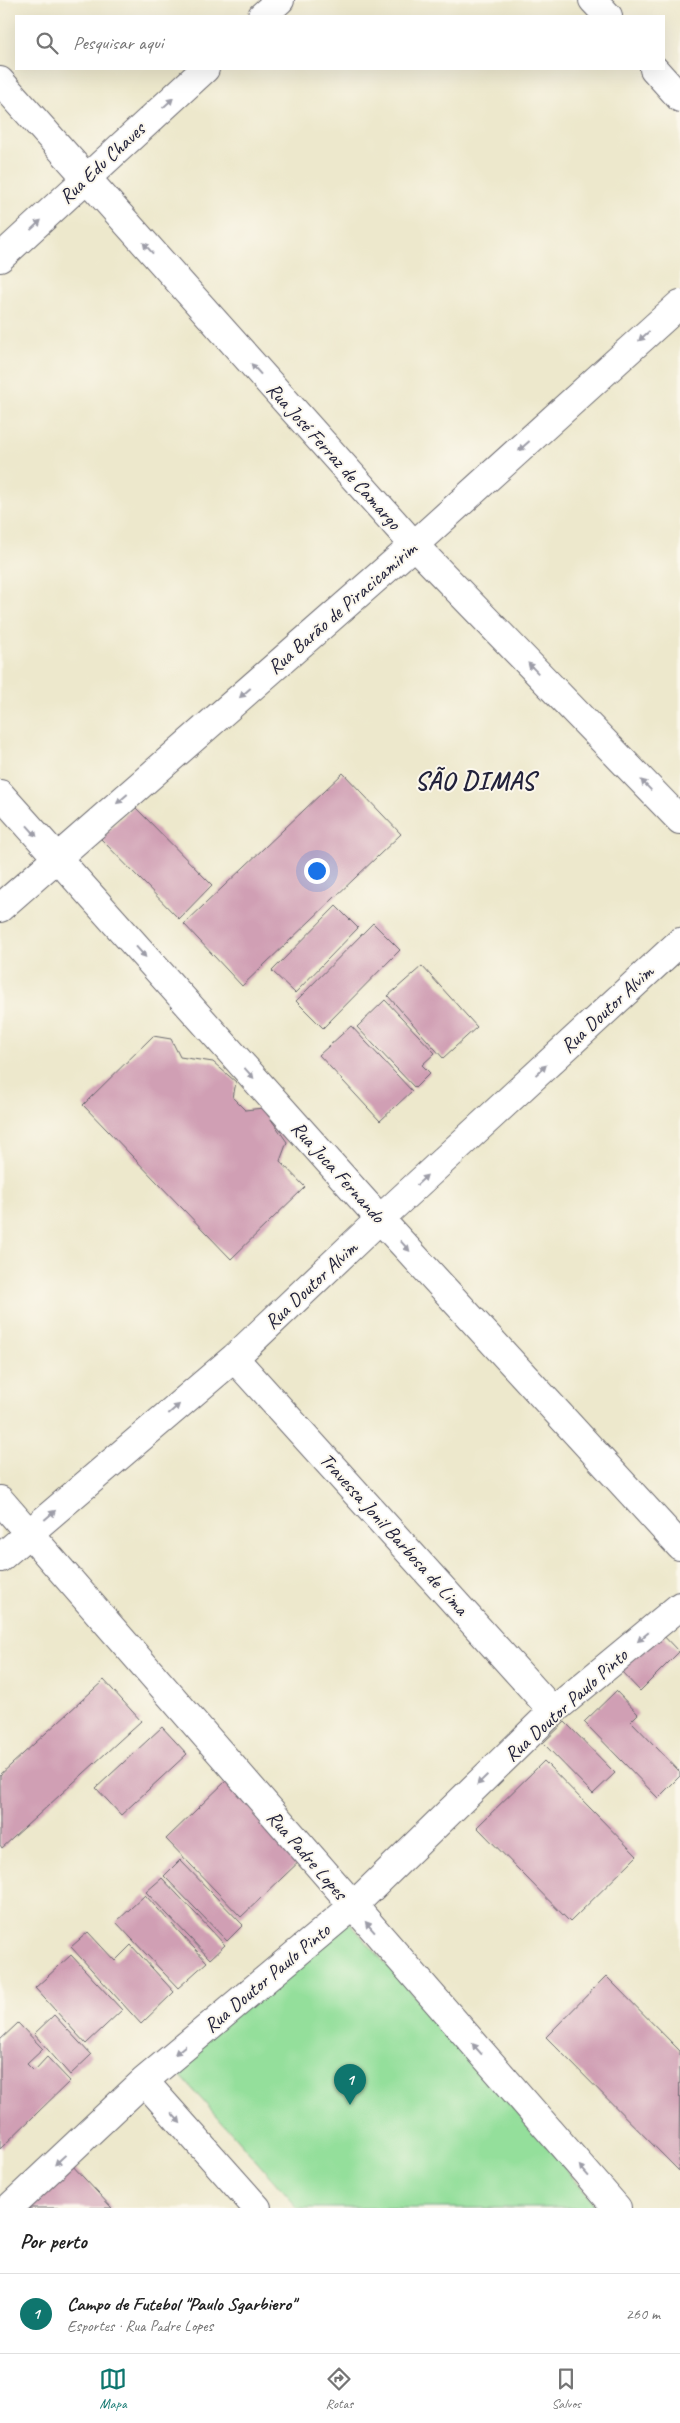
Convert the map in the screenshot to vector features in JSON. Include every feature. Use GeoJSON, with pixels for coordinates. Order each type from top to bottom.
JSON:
{"type":"FeatureCollection","features":[{"type":"Feature","properties":{"kind":"street"},"geometry":{"type":"LineString","coordinates":[[263,15],[280,0]]}},
{"type":"Feature","properties":{"kind":"street"},"geometry":{"type":"LineString","coordinates":[[593,0],[607,15]]}},
{"type":"Feature","properties":{"kind":"street","name":"Rua Edu Chaves"},"geometry":{"type":"LineString","coordinates":[[0,258],[204,70]]}},
{"type":"Feature","properties":{"kind":"street"},"geometry":{"type":"LineString","coordinates":[[655,70],[680,98]]}},
{"type":"Feature","properties":{"kind":"street","name":"Rua José Ferraz de Camargo"},"geometry":{"type":"LineString","coordinates":[[0,81],[414,545],[680,820]]}},
{"type":"Feature","properties":{"kind":"street","name":"Rua Barão de Piracicamirim"},"geometry":{"type":"LineString","coordinates":[[0,908],[414,545],[680,304]]}},
{"type":"Feature","properties":{"kind":"street","name":"Rua Juca Fernando"},"geometry":{"type":"LineString","coordinates":[[0,794],[380,1219],[680,1546]]}},
{"type":"Feature","properties":{"kind":"street","name":"Rua Doutor Alvim"},"geometry":{"type":"LineString","coordinates":[[0,1558],[234,1358],[380,1219],[680,942]]}},
{"type":"Feature","properties":{"kind":"street","name":"Travessa Jonil Barbosa de Lima"},"geometry":{"type":"LineString","coordinates":[[234,1358],[553,1712]]}},
{"type":"Feature","properties":{"kind":"street","name":"Rua Padre Lopes"},"geometry":{"type":"LineString","coordinates":[[0,1500],[352,1907],[617,2208]]}},
{"type":"Feature","properties":{"kind":"street","name":"Rua Doutor Paulo Pinto"},"geometry":{"type":"LineString","coordinates":[[7,2201],[144,2081],[352,1907],[553,1712],[680,1606]]}},
{"type":"Feature","properties":{"kind":"street"},"geometry":{"type":"LineString","coordinates":[[144,2081],[257,2208]]}},
{"type":"Feature","properties":{"kind":"green space"},"geometry":{"type":"Polygon","coordinates":[[[347,1920],[540,2138],[598,2208],[298,2208],[172,2066],[347,1920]]]}},
{"type":"Feature","properties":{"kind":"building"},"geometry":{"type":"Polygon","coordinates":[[[343,773],[401,834],[242,986],[184,924],[343,773]]]}},
{"type":"Feature","properties":{"kind":"building"},"geometry":{"type":"Polygon","coordinates":[[[134,806],[212,885],[179,919],[101,839],[134,806]]]}},
{"type":"Feature","properties":{"kind":"building"},"geometry":{"type":"Polygon","coordinates":[[[336,906],[358,928],[295,993],[272,971],[336,906]]]}},
{"type":"Feature","properties":{"kind":"building"},"geometry":{"type":"Polygon","coordinates":[[[373,923],[400,950],[323,1028],[296,1001],[373,923]]]}},
{"type":"Feature","properties":{"kind":"building"},"geometry":{"type":"Polygon","coordinates":[[[422,966],[477,1027],[443,1058],[388,996],[422,966]]]}},
{"type":"Feature","properties":{"kind":"building"},"geometry":{"type":"Polygon","coordinates":[[[385,1000],[435,1053],[422,1065],[430,1073],[415,1088],[357,1027],[385,1000]]]}},
{"type":"Feature","properties":{"kind":"building"},"geometry":{"type":"Polygon","coordinates":[[[351,1026],[412,1091],[380,1121],[319,1055],[351,1026]]]}},
{"type":"Feature","properties":{"kind":"building"},"geometry":{"type":"Polygon","coordinates":[[[153,1036],[171,1039],[180,1057],[213,1062],[236,1082],[233,1098],[245,1110],[263,1108],[287,1142],[280,1161],[305,1187],[231,1259],[83,1105],[153,1036]]]}},
{"type":"Feature","properties":{"kind":"building"},"geometry":{"type":"Polygon","coordinates":[[[659,1631],[679,1652],[640,1691],[620,1670],[659,1631]]]}},
{"type":"Feature","properties":{"kind":"building"},"geometry":{"type":"Polygon","coordinates":[[[104,1680],[141,1721],[2,1848],[0,1845],[0,1775],[104,1680]]]}},
{"type":"Feature","properties":{"kind":"building"},"geometry":{"type":"Polygon","coordinates":[[[616,1691],[638,1714],[631,1721],[680,1772],[680,1776],[658,1798],[584,1722],[616,1691]]]}},
{"type":"Feature","properties":{"kind":"building"},"geometry":{"type":"Polygon","coordinates":[[[565,1722],[615,1773],[593,1794],[543,1743],[565,1722]]]}},
{"type":"Feature","properties":{"kind":"building"},"geometry":{"type":"Polygon","coordinates":[[[162,1727],[187,1754],[121,1815],[96,1788],[162,1727]]]}},
{"type":"Feature","properties":{"kind":"building"},"geometry":{"type":"Polygon","coordinates":[[[544,1761],[637,1856],[570,1922],[477,1827],[544,1761]]]}},
{"type":"Feature","properties":{"kind":"building"},"geometry":{"type":"Polygon","coordinates":[[[228,1779],[303,1858],[241,1917],[166,1839],[228,1779]]]}},
{"type":"Feature","properties":{"kind":"building"},"geometry":{"type":"Polygon","coordinates":[[[180,1860],[243,1925],[227,1941],[164,1876],[180,1860]]]}},
{"type":"Feature","properties":{"kind":"building"},"geometry":{"type":"Polygon","coordinates":[[[162,1878],[225,1945],[210,1959],[146,1892],[162,1878]]]}},
{"type":"Feature","properties":{"kind":"building"},"geometry":{"type":"Polygon","coordinates":[[[145,1895],[207,1962],[178,1988],[116,1922],[145,1895]]]}},
{"type":"Feature","properties":{"kind":"building"},"geometry":{"type":"Polygon","coordinates":[[[88,1932],[115,1961],[131,1945],[174,1992],[141,2024],[71,1947],[88,1932]]]}},
{"type":"Feature","properties":{"kind":"building"},"geometry":{"type":"Polygon","coordinates":[[[71,1955],[122,2010],[86,2044],[35,1988],[71,1955]]]}},
{"type":"Feature","properties":{"kind":"building"},"geometry":{"type":"Polygon","coordinates":[[[606,1976],[680,2051],[679,2171],[546,2037],[606,1976]]]}},
{"type":"Feature","properties":{"kind":"building"},"geometry":{"type":"Polygon","coordinates":[[[54,2015],[91,2055],[70,2075],[34,2034],[54,2015]]]}},
{"type":"Feature","properties":{"kind":"building"},"geometry":{"type":"Polygon","coordinates":[[[18,2023],[43,2049],[27,2064],[34,2071],[47,2057],[70,2081],[0,2149],[0,2040],[18,2023]]]}},
{"type":"Feature","properties":{"kind":"building"},"geometry":{"type":"Polygon","coordinates":[[[70,2163],[112,2208],[24,2208],[70,2163]]]}},
{"type":"Feature","properties":{"kind":"place","name":"Campo de Futebol \"Paulo Sgarbiero\""},"geometry":{"type":"Point","coordinates":[350,2105]}},
{"type":"Feature","properties":{"kind":"district","name":"SÃO DIMAS"},"geometry":{"type":"Point","coordinates":[475,781]}}]}
